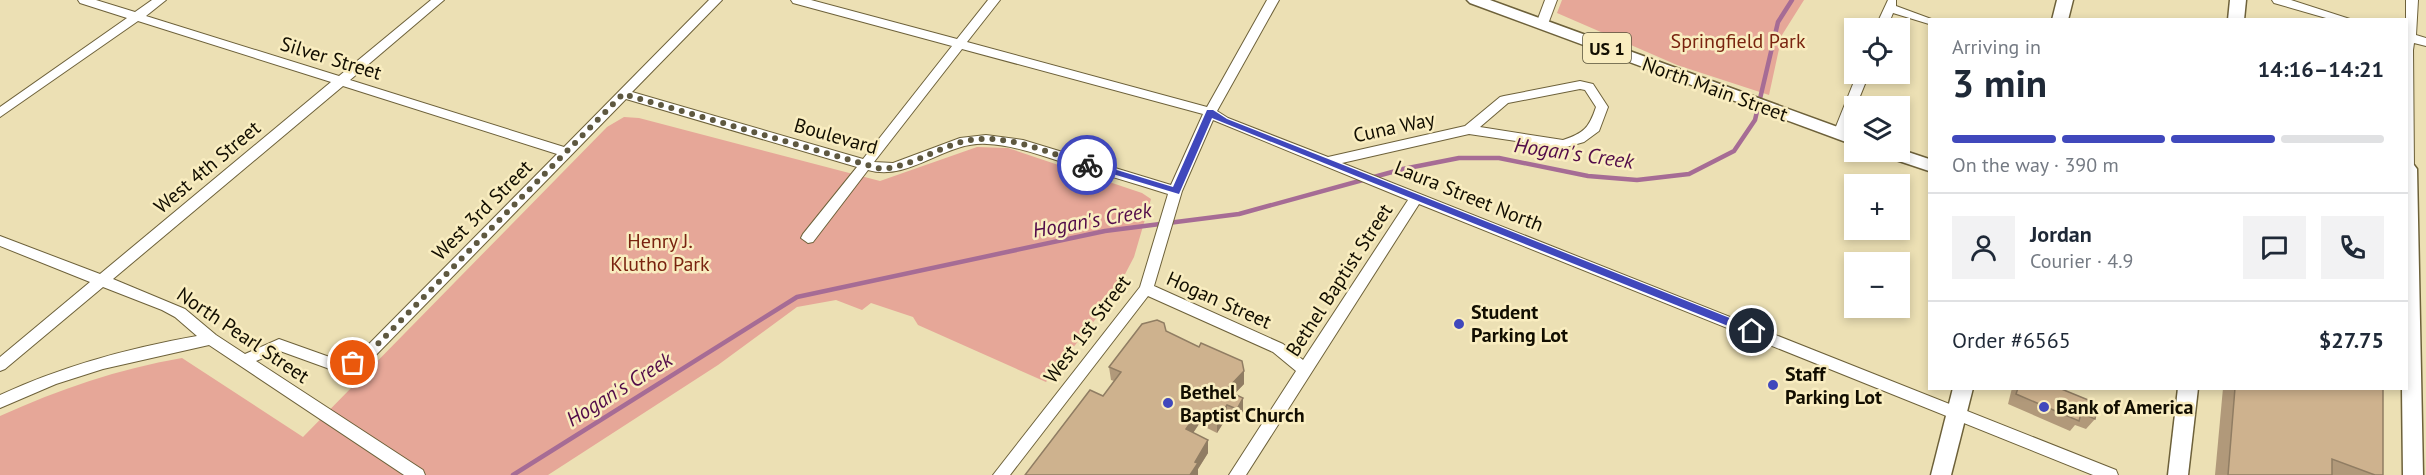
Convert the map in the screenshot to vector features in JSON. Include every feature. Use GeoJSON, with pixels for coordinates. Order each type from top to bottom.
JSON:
{"type":"FeatureCollection","features":[{"type":"Feature","properties":{"kind":"main road","name":"North Main Street"},"geometry":{"type":"LineString","coordinates":[[1475,0],[1844,136]]}},
{"type":"Feature","properties":{"kind":"main road"},"geometry":{"type":"LineString","coordinates":[[2060,18],[2065,0]]}},
{"type":"Feature","properties":{"kind":"main road"},"geometry":{"type":"LineString","coordinates":[[2236,18],[2238,0]]}},
{"type":"Feature","properties":{"kind":"main road"},"geometry":{"type":"LineString","coordinates":[[1910,159],[1928,165]]}},
{"type":"Feature","properties":{"kind":"main road"},"geometry":{"type":"LineString","coordinates":[[2413,171],[2413,475]]}},
{"type":"Feature","properties":{"kind":"main road"},"geometry":{"type":"LineString","coordinates":[[1941,475],[1963,390]]}},
{"type":"Feature","properties":{"kind":"main road"},"geometry":{"type":"LineString","coordinates":[[2178,475],[2188,390]]}},
{"type":"Feature","properties":{"kind":"street","name":"Silver Street"},"geometry":{"type":"LineString","coordinates":[[84,0],[566,152]]}},
{"type":"Feature","properties":{"kind":"street"},"geometry":{"type":"LineString","coordinates":[[0,113],[160,0]]}},
{"type":"Feature","properties":{"kind":"street","name":"West 4th Street"},"geometry":{"type":"LineString","coordinates":[[0,365],[438,0]]}},
{"type":"Feature","properties":{"kind":"street","name":"West 3rd Street"},"geometry":{"type":"LineString","coordinates":[[245,360],[279,345],[338,366],[353,363],[368,354],[716,0]]}},
{"type":"Feature","properties":{"kind":"street","name":"Laura Street North"},"geometry":{"type":"LineString","coordinates":[[797,0],[1210,112],[1224,121],[2110,475]]}},
{"type":"Feature","properties":{"kind":"street"},"geometry":{"type":"LineString","coordinates":[[808,238],[994,0]]}},
{"type":"Feature","properties":{"kind":"street","name":"West 1st Street"},"geometry":{"type":"LineString","coordinates":[[1001,475],[1146,289],[1175,191],[1210,112],[1273,0]]}},
{"type":"Feature","properties":{"kind":"street"},"geometry":{"type":"LineString","coordinates":[[1542,24],[1551,0]]}},
{"type":"Feature","properties":{"kind":"street"},"geometry":{"type":"LineString","coordinates":[[2278,0],[2341,18]]}},
{"type":"Feature","properties":{"kind":"street"},"geometry":{"type":"LineString","coordinates":[[2412,0],[2408,36],[2426,42]]}},
{"type":"Feature","properties":{"kind":"street"},"geometry":{"type":"LineString","coordinates":[[1885,18],[1891,4],[1928,20]]}},
{"type":"Feature","properties":{"kind":"street"},"geometry":{"type":"LineString","coordinates":[[2408,70],[2413,171]]}},
{"type":"Feature","properties":{"kind":"street","name":"Cuna Way"},"geometry":{"type":"LineString","coordinates":[[1327,162],[1469,130],[1563,144],[1580,139],[1595,128],[1602,107],[1588,87],[1580,85],[1552,89],[1504,100],[1469,130]]}},
{"type":"Feature","properties":{"kind":"street","name":"Boulevard"},"geometry":{"type":"LineString","coordinates":[[623,94],[881,169],[894,168],[964,141],[986,138],[1023,145],[1175,191]]}},
{"type":"Feature","properties":{"kind":"street","name":"Bethel Baptist Street"},"geometry":{"type":"LineString","coordinates":[[1237,475],[1417,197]]}},
{"type":"Feature","properties":{"kind":"street","name":"North Pearl Street"},"geometry":{"type":"LineString","coordinates":[[0,241],[180,313],[211,339],[417,475]]}},
{"type":"Feature","properties":{"kind":"street","name":"Hogan Street"},"geometry":{"type":"LineString","coordinates":[[1146,289],[1278,348],[1304,369]]}},
{"type":"Feature","properties":{"kind":"street"},"geometry":{"type":"LineString","coordinates":[[0,402],[67,374],[119,358],[211,339]]}},
{"type":"Feature","properties":{"kind":"green space","name":"Springfield Park"},"geometry":{"type":"Polygon","coordinates":[[[1562,0],[1804,0],[1782,35],[1769,95],[1677,65],[1557,13],[1562,0]]]}},
{"type":"Feature","properties":{"kind":"green space","name":"Henry J. Klutho Park"},"geometry":{"type":"Polygon","coordinates":[[[624,117],[639,118],[880,181],[977,147],[1008,148],[1142,193],[1151,199],[1134,257],[1113,297],[1046,382],[918,325],[913,317],[871,303],[862,310],[836,300],[797,307],[718,365],[548,475],[0,475],[0,416],[90,381],[182,358],[303,437],[607,127],[624,117]]]}},
{"type":"Feature","properties":{"kind":"building","name":"Bethel Baptist Church"},"geometry":{"type":"Polygon","coordinates":[[[1157,320],[1164,323],[1166,331],[1199,347],[1201,343],[1242,361],[1244,371],[1226,390],[1243,398],[1237,409],[1227,405],[1217,420],[1198,412],[1186,429],[1208,440],[1190,475],[1025,475],[1090,390],[1103,396],[1121,372],[1109,367],[1142,324],[1157,320]]]}},
{"type":"Feature","properties":{"kind":"building"},"geometry":{"type":"Polygon","coordinates":[[[2017,390],[2064,390],[2098,404],[2095,419],[2081,413],[2079,421],[2016,394],[2017,390]]]}},
{"type":"Feature","properties":{"kind":"building"},"geometry":{"type":"Polygon","coordinates":[[[2235,390],[2383,390],[2383,475],[2375,475],[2332,459],[2332,475],[2228,475],[2235,390]]]}},
{"type":"Feature","properties":{"kind":"waterway","name":"Hogan's Creek"},"geometry":{"type":"LineString","coordinates":[[513,475],[797,297],[1105,231],[1239,214],[1403,169],[1459,158],[1499,158],[1588,176],[1637,180],[1689,174],[1734,151],[1755,120],[1778,22],[1792,0]]}},
{"type":"Feature","properties":{"kind":"way so far"},"geometry":{"type":"LineString","coordinates":[[353,363],[368,354],[623,94],[881,169],[894,168],[964,141],[986,138],[1023,145],[1087,165]]}},
{"type":"Feature","properties":{"kind":"place","name":"Student Parking Lot"},"geometry":{"type":"Point","coordinates":[1459,324]}},
{"type":"Feature","properties":{"kind":"place","name":"Staff Parking Lot"},"geometry":{"type":"Point","coordinates":[1773,385]}},
{"type":"Feature","properties":{"kind":"place","name":"Bethel Baptist Church"},"geometry":{"type":"Point","coordinates":[1168,403]}},
{"type":"Feature","properties":{"kind":"place","name":"Bank of America"},"geometry":{"type":"Point","coordinates":[2044,407]}},
{"type":"Feature","properties":{"kind":"route"},"geometry":{"type":"LineString","coordinates":[[1087,165],[1175,191],[1210,112],[1224,121],[1752,331]]}}]}
